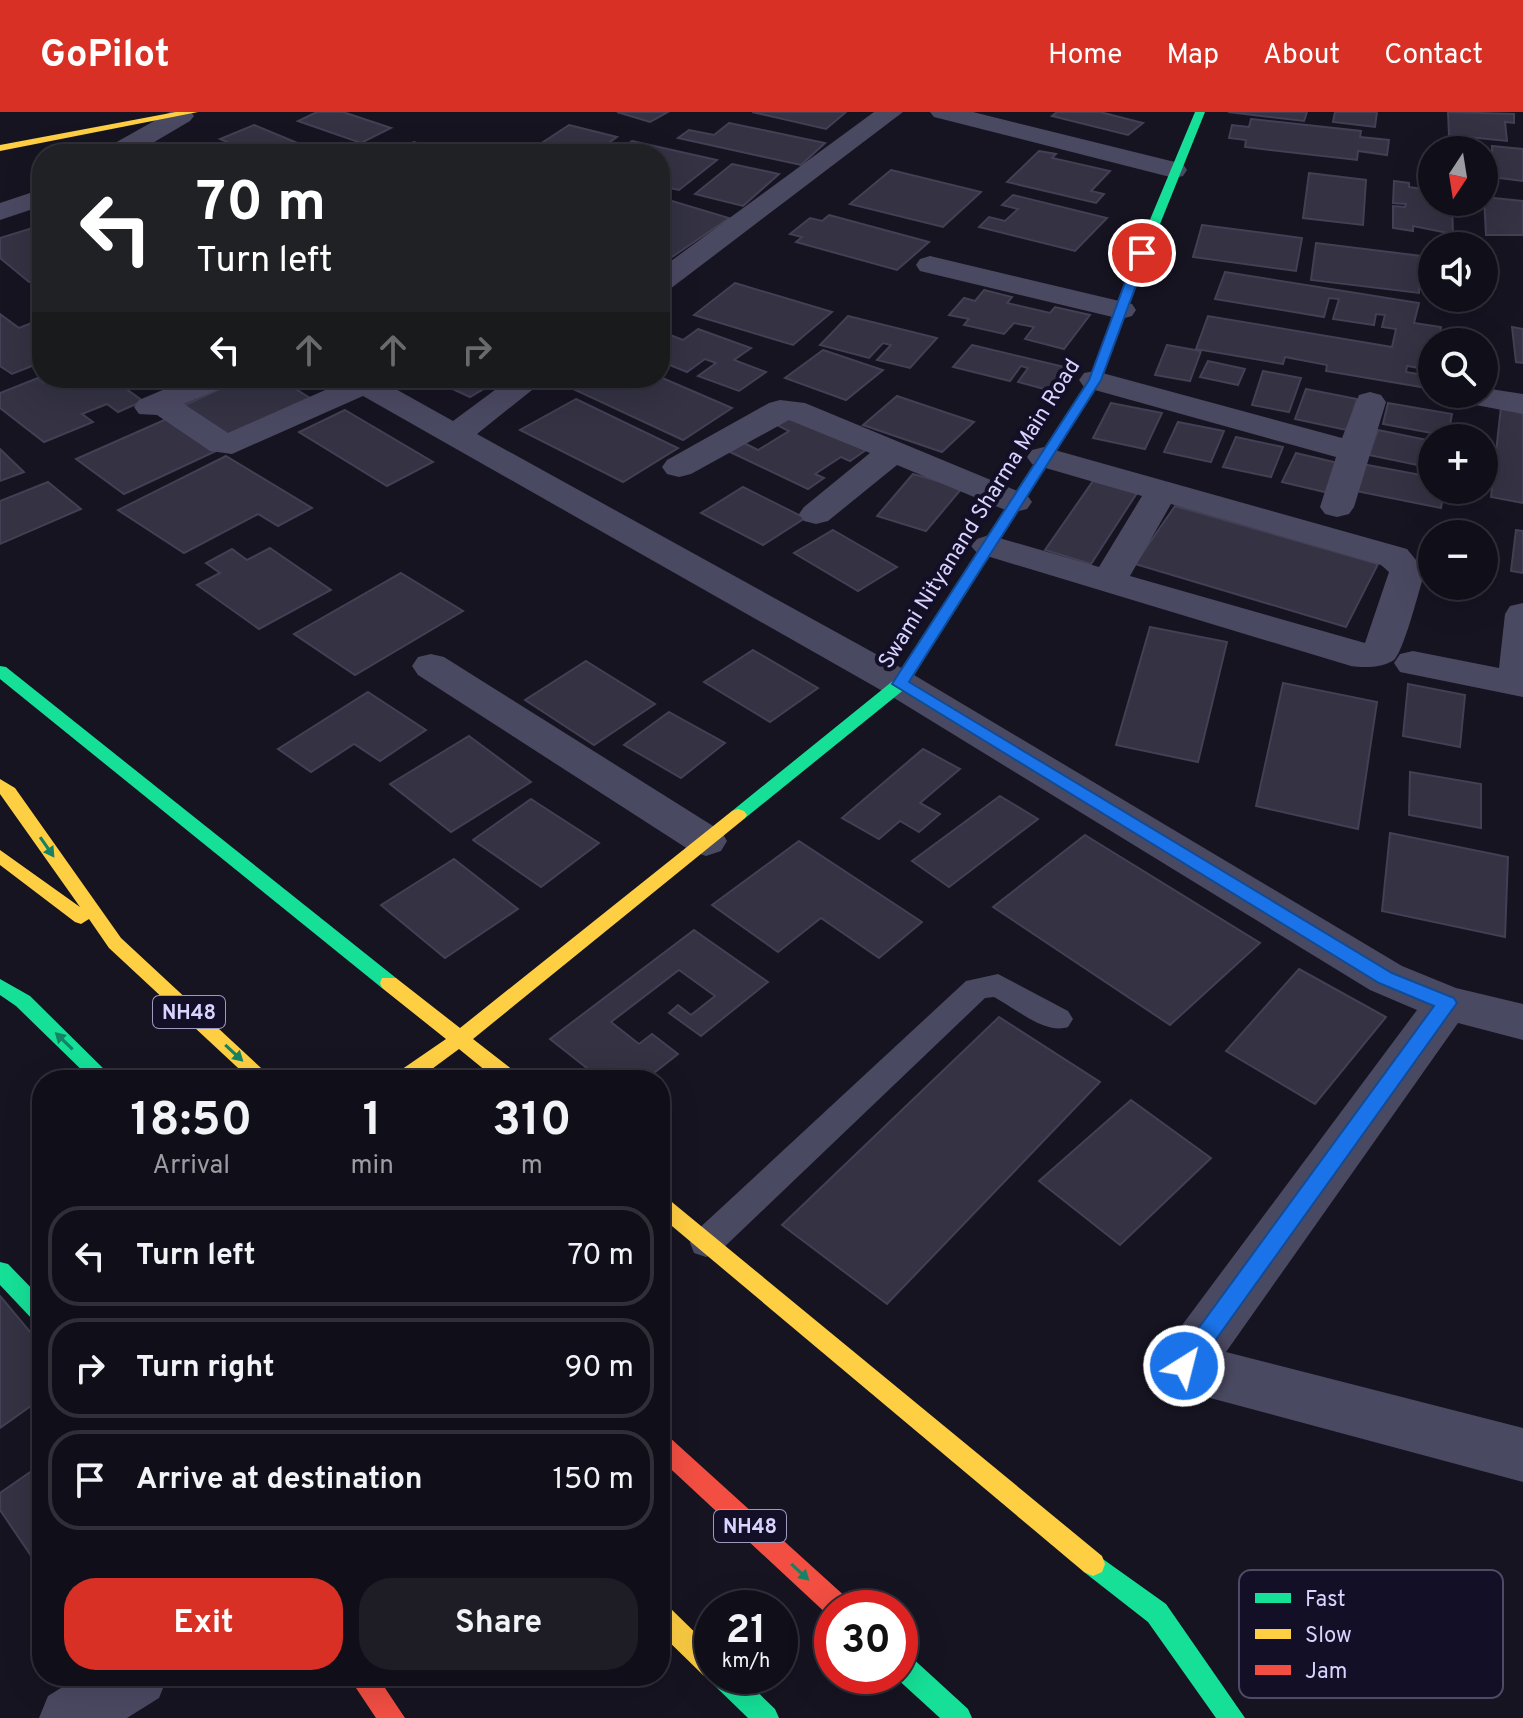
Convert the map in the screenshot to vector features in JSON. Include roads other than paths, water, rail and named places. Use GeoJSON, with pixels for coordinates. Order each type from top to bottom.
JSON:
{"type":"FeatureCollection","features":[{"type":"Feature","properties":{"kind":"main road","name":"Swami Nityanand Sharma Main Road"},"geometry":{"type":"LineString","coordinates":[[416,1070],[461,1038],[900,684],[1095,380],[1174,170],[1200,112]]}},
{"type":"Feature","properties":{"kind":"main road"},"geometry":{"type":"LineString","coordinates":[[0,148],[187,114]]}},
{"type":"Feature","properties":{"kind":"main road"},"geometry":{"type":"LineString","coordinates":[[0,671],[499,1070]]}},
{"type":"Feature","properties":{"kind":"main road"},"geometry":{"type":"LineString","coordinates":[[0,785],[9,792],[115,943]]}},
{"type":"Feature","properties":{"kind":"main road","name":"NH48"},"geometry":{"type":"LineString","coordinates":[[0,856],[115,943],[253,1070]]}},
{"type":"Feature","properties":{"kind":"main road"},"geometry":{"type":"LineString","coordinates":[[0,972],[23,1001],[95,1070]]}},
{"type":"Feature","properties":{"kind":"main road"},"geometry":{"type":"LineString","coordinates":[[0,986],[23,1001]]}},
{"type":"Feature","properties":{"kind":"main road"},"geometry":{"type":"LineString","coordinates":[[670,1212],[1071,1546],[1157,1613],[1232,1718]]}},
{"type":"Feature","properties":{"kind":"main road"},"geometry":{"type":"LineString","coordinates":[[0,1271],[32,1304]]}},
{"type":"Feature","properties":{"kind":"main road","name":"NH48"},"geometry":{"type":"LineString","coordinates":[[670,1453],[819,1590]]}},
{"type":"Feature","properties":{"kind":"main road"},"geometry":{"type":"LineString","coordinates":[[670,1626],[694,1649]]}},
{"type":"Feature","properties":{"kind":"main road"},"geometry":{"type":"LineString","coordinates":[[918,1680],[959,1718]]}},
{"type":"Feature","properties":{"kind":"main road"},"geometry":{"type":"LineString","coordinates":[[368,1686],[392,1718]]}},
{"type":"Feature","properties":{"kind":"main road"},"geometry":{"type":"LineString","coordinates":[[741,1694],[766,1718]]}},
{"type":"Feature","properties":{"kind":"street"},"geometry":{"type":"LineString","coordinates":[[670,276],[890,112]]}},
{"type":"Feature","properties":{"kind":"street"},"geometry":{"type":"LineString","coordinates":[[943,112],[1174,170]]}},
{"type":"Feature","properties":{"kind":"street"},"geometry":{"type":"LineString","coordinates":[[133,144],[187,114]]}},
{"type":"Feature","properties":{"kind":"street"},"geometry":{"type":"LineString","coordinates":[[0,212],[32,202]]}},
{"type":"Feature","properties":{"kind":"street"},"geometry":{"type":"LineString","coordinates":[[930,265],[1121,310]]}},
{"type":"Feature","properties":{"kind":"street"},"geometry":{"type":"LineString","coordinates":[[1095,380],[1353,451]]}},
{"type":"Feature","properties":{"kind":"street"},"geometry":{"type":"LineString","coordinates":[[195,388],[155,405],[222,444],[232,444],[335,388]]}},
{"type":"Feature","properties":{"kind":"street"},"geometry":{"type":"LineString","coordinates":[[339,388],[455,435],[900,684],[1386,978],[1447,1003],[1523,1022]]}},
{"type":"Feature","properties":{"kind":"street"},"geometry":{"type":"LineString","coordinates":[[455,435],[518,388]]}},
{"type":"Feature","properties":{"kind":"street"},"geometry":{"type":"LineString","coordinates":[[1498,400],[1523,404]]}},
{"type":"Feature","properties":{"kind":"street"},"geometry":{"type":"LineString","coordinates":[[1337,507],[1370,402]]}},
{"type":"Feature","properties":{"kind":"street"},"geometry":{"type":"LineString","coordinates":[[679,467],[780,410],[794,410],[1015,502]]}},
{"type":"Feature","properties":{"kind":"street"},"geometry":{"type":"LineString","coordinates":[[816,514],[893,451]]}},
{"type":"Feature","properties":{"kind":"street"},"geometry":{"type":"LineString","coordinates":[[989,546],[1346,652],[1374,655],[1381,651],[1407,571],[1404,564],[1394,557],[1044,457]]}},
{"type":"Feature","properties":{"kind":"street"},"geometry":{"type":"LineString","coordinates":[[1109,581],[1162,490]]}},
{"type":"Feature","properties":{"kind":"street"},"geometry":{"type":"LineString","coordinates":[[1413,663],[1520,684],[1523,614]]}},
{"type":"Feature","properties":{"kind":"street"},"geometry":{"type":"LineString","coordinates":[[431,666],[706,841]]}},
{"type":"Feature","properties":{"kind":"street"},"geometry":{"type":"LineString","coordinates":[[1447,1003],[1184,1366],[1523,1455]]}},
{"type":"Feature","properties":{"kind":"street"},"geometry":{"type":"LineString","coordinates":[[70,1718],[121,1686]]}},
{"type":"Feature","properties":{"kind":"lane"},"geometry":{"type":"LineString","coordinates":[[706,1243],[976,989],[998,985],[1058,1019]]}}]}
